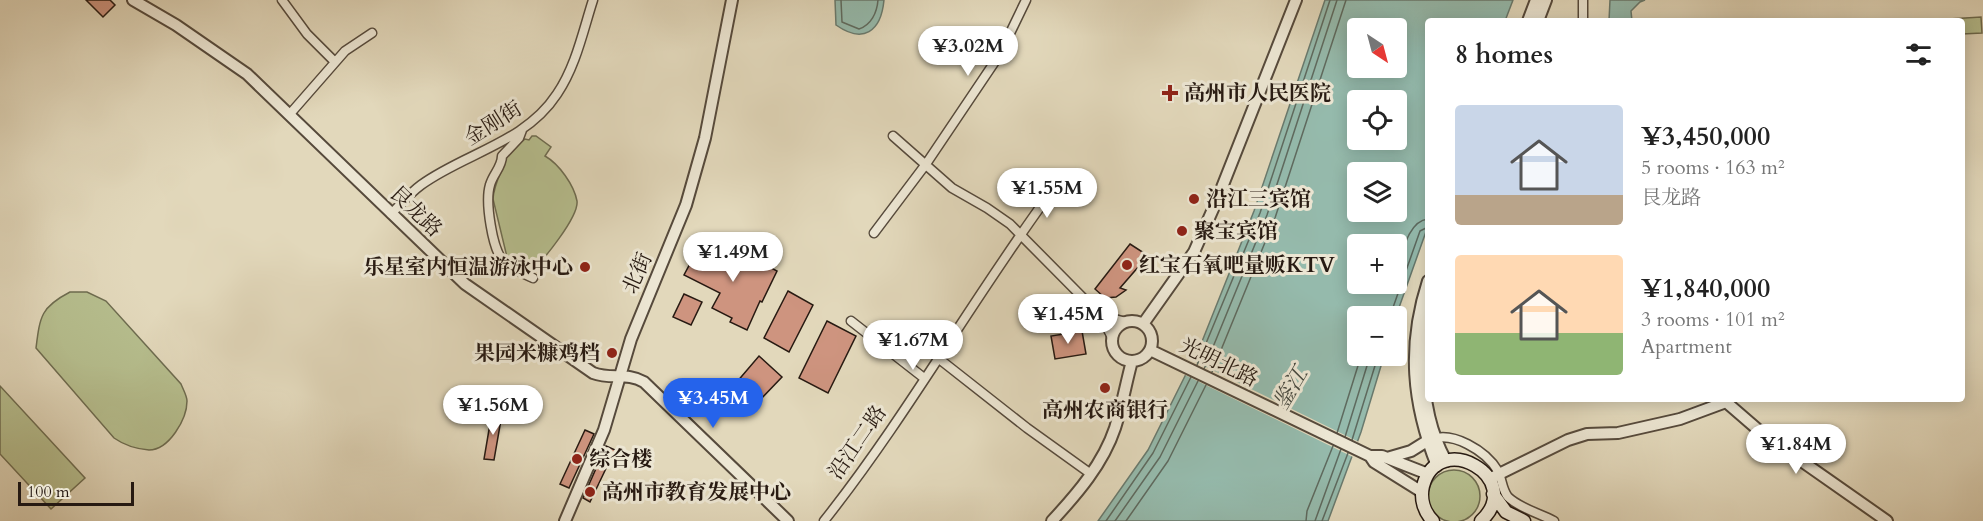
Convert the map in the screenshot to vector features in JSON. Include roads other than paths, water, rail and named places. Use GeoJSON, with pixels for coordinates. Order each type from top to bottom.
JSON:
{"type":"FeatureCollection","features":[{"type":"Feature","properties":{"kind":"main road","name":"光明北路"},"geometry":{"type":"LineString","coordinates":[[1437,467],[1467,460],[1495,476]]}},
{"type":"Feature","properties":{"kind":"main road"},"geometry":{"type":"LineString","coordinates":[[1430,520],[1422,501],[1422,492],[1437,467]]}},
{"type":"Feature","properties":{"kind":"main road"},"geometry":{"type":"LineString","coordinates":[[1481,521],[1491,506],[1495,476]]}},
{"type":"Feature","properties":{"kind":"main road"},"geometry":{"type":"LineString","coordinates":[[1493,494],[1506,512],[1524,521]]}},
{"type":"Feature","properties":{"kind":"street","name":"艮龙路"},"geometry":{"type":"LineString","coordinates":[[133,0],[176,25],[247,74],[444,266],[483,297],[587,370],[607,377],[631,376],[649,386],[788,521]]}},
{"type":"Feature","properties":{"kind":"street"},"geometry":{"type":"LineString","coordinates":[[282,0],[307,34],[335,62]]}},
{"type":"Feature","properties":{"kind":"street","name":"金刚街"},"geometry":{"type":"LineString","coordinates":[[392,214],[422,184],[522,129],[551,103],[563,86],[593,0]]}},
{"type":"Feature","properties":{"kind":"street","name":"北街"},"geometry":{"type":"LineString","coordinates":[[565,521],[604,430],[631,339],[674,240],[691,189],[705,138],[732,0]]}},
{"type":"Feature","properties":{"kind":"street"},"geometry":{"type":"LineString","coordinates":[[874,233],[926,164],[1000,54],[1026,0]]}},
{"type":"Feature","properties":{"kind":"street"},"geometry":{"type":"LineString","coordinates":[[1143,324],[1194,252],[1217,200],[1245,124],[1296,0]]}},
{"type":"Feature","properties":{"kind":"street"},"geometry":{"type":"LineString","coordinates":[[1529,18],[1536,0]]}},
{"type":"Feature","properties":{"kind":"street"},"geometry":{"type":"LineString","coordinates":[[1539,18],[1546,0]]}},
{"type":"Feature","properties":{"kind":"street"},"geometry":{"type":"LineString","coordinates":[[1583,0],[1583,18]]}},
{"type":"Feature","properties":{"kind":"street"},"geometry":{"type":"LineString","coordinates":[[289,115],[345,51],[372,33]]}},
{"type":"Feature","properties":{"kind":"street"},"geometry":{"type":"LineString","coordinates":[[522,129],[519,138],[502,156],[502,164],[490,183],[488,203],[494,238],[502,260],[533,278]]}},
{"type":"Feature","properties":{"kind":"street"},"geometry":{"type":"LineString","coordinates":[[893,136],[952,188],[998,215],[1020,234],[1100,315],[1120,356],[1132,361],[1142,358],[1150,350],[1151,333],[1143,324],[1126,322],[1117,328],[1113,339]]}},
{"type":"Feature","properties":{"kind":"street","name":"沿江二路"},"geometry":{"type":"LineString","coordinates":[[824,521],[938,358],[1020,234],[1054,188]]}},
{"type":"Feature","properties":{"kind":"street"},"geometry":{"type":"LineString","coordinates":[[1425,292],[1418,319],[1415,362],[1419,414],[1431,439]]}},
{"type":"Feature","properties":{"kind":"street"},"geometry":{"type":"LineString","coordinates":[[1100,315],[1126,322]]}},
{"type":"Feature","properties":{"kind":"street"},"geometry":{"type":"LineString","coordinates":[[851,321],[924,378]]}},
{"type":"Feature","properties":{"kind":"street","name":"光明北路"},"geometry":{"type":"LineString","coordinates":[[1150,350],[1370,456],[1437,467]]}},
{"type":"Feature","properties":{"kind":"street"},"geometry":{"type":"LineString","coordinates":[[1425,356],[1425,384]]}},
{"type":"Feature","properties":{"kind":"street"},"geometry":{"type":"LineString","coordinates":[[938,358],[1027,428],[1091,474]]}},
{"type":"Feature","properties":{"kind":"street"},"geometry":{"type":"LineString","coordinates":[[1053,521],[1091,474],[1114,430],[1132,361]]}},
{"type":"Feature","properties":{"kind":"street"},"geometry":{"type":"LineString","coordinates":[[1426,402],[1437,467]]}},
{"type":"Feature","properties":{"kind":"street"},"geometry":{"type":"LineString","coordinates":[[1495,476],[1568,440],[1587,434],[1618,433],[1680,419],[1719,402]]}},
{"type":"Feature","properties":{"kind":"street"},"geometry":{"type":"LineString","coordinates":[[1726,402],[1763,434],[1887,521]]}},
{"type":"Feature","properties":{"kind":"street"},"geometry":{"type":"LineString","coordinates":[[1388,458],[1411,451],[1441,435],[1449,437],[1476,448],[1492,462],[1495,476],[1510,499],[1554,521]]}},
{"type":"Feature","properties":{"kind":"street","name":"光明北路"},"geometry":{"type":"LineString","coordinates":[[1370,456],[1374,462],[1422,492]]}},
{"type":"Feature","properties":{"kind":"water"},"geometry":{"type":"Polygon","coordinates":[[[835,0],[884,0],[875,27],[869,32],[854,34],[836,25],[835,0]]]}},
{"type":"Feature","properties":{"kind":"water","name":"鉴江"},"geometry":{"type":"Polygon","coordinates":[[[1325,0],[1513,0],[1506,18],[1425,18],[1425,234],[1407,285],[1407,234],[1347,234],[1347,294],[1404,294],[1400,306],[1347,306],[1347,366],[1381,366],[1361,432],[1328,521],[1098,521],[1148,450],[1201,344],[1254,211],[1325,0]]]}},
{"type":"Feature","properties":{"kind":"water"},"geometry":{"type":"Polygon","coordinates":[[[1610,0],[1645,0],[1631,11],[1632,18],[1609,18],[1610,0]]]}},
{"type":"Feature","properties":{"kind":"place","name":"高州市人民医院"},"geometry":{"type":"Point","coordinates":[1170,93]}},
{"type":"Feature","properties":{"kind":"place","name":"沿江三宾馆"},"geometry":{"type":"Point","coordinates":[1194,199]}},
{"type":"Feature","properties":{"kind":"place","name":"聚宝宾馆"},"geometry":{"type":"Point","coordinates":[1182,231]}},
{"type":"Feature","properties":{"kind":"place","name":"红宝石氧吧量贩KTV"},"geometry":{"type":"Point","coordinates":[1127,265]}},
{"type":"Feature","properties":{"kind":"place","name":"乐星室内恒温游泳中心"},"geometry":{"type":"Point","coordinates":[585,267]}},
{"type":"Feature","properties":{"kind":"place","name":"果园米糠鸡档"},"geometry":{"type":"Point","coordinates":[612,353]}},
{"type":"Feature","properties":{"kind":"place","name":"高州农商银行"},"geometry":{"type":"Point","coordinates":[1105,388]}},
{"type":"Feature","properties":{"kind":"place","name":"综合楼"},"geometry":{"type":"Point","coordinates":[577,459]}},
{"type":"Feature","properties":{"kind":"place","name":"高州市教育发展中心"},"geometry":{"type":"Point","coordinates":[590,492]}}]}
